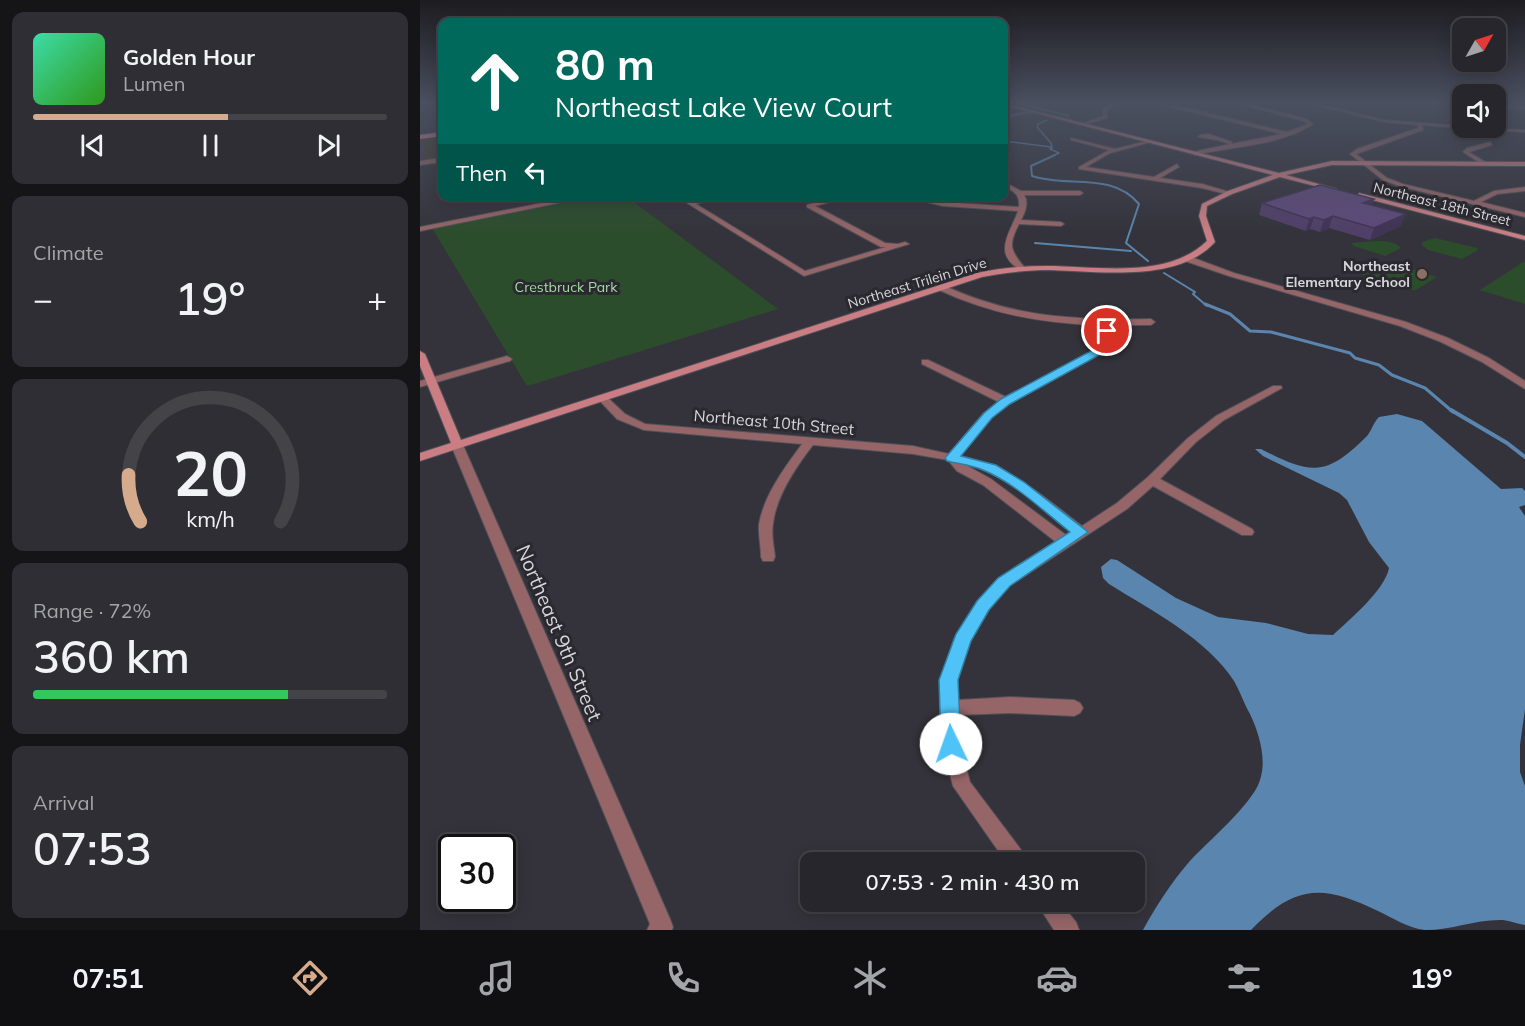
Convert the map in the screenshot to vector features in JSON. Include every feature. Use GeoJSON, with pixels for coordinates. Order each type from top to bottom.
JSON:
{"type":"FeatureCollection","features":[{"type":"Feature","properties":{"kind":"street"},"geometry":{"type":"LineString","coordinates":[[1101,146],[1114,150]]}},
{"type":"Feature","properties":{"kind":"street"},"geometry":{"type":"LineString","coordinates":[[1128,146],[1114,150],[1081,168],[1155,178],[1230,193]]}},
{"type":"Feature","properties":{"kind":"street"},"geometry":{"type":"LineString","coordinates":[[1169,146],[1338,190]]}},
{"type":"Feature","properties":{"kind":"street"},"geometry":{"type":"LineString","coordinates":[[1198,154],[1225,146]]}},
{"type":"Feature","properties":{"kind":"street"},"geometry":{"type":"LineString","coordinates":[[1371,146],[1355,152],[1354,156],[1391,182],[1525,215]]}},
{"type":"Feature","properties":{"kind":"street"},"geometry":{"type":"LineString","coordinates":[[1480,146],[1466,152],[1485,164]]}},
{"type":"Feature","properties":{"kind":"street"},"geometry":{"type":"LineString","coordinates":[[420,163],[438,161]]}},
{"type":"Feature","properties":{"kind":"street","name":"Northeast Trilein Drive"},"geometry":{"type":"LineString","coordinates":[[420,457],[980,275],[1021,268],[1144,269],[1188,259],[1211,242],[1209,230],[1202,221],[1204,205],[1230,193],[1323,164],[1525,164]]}},
{"type":"Feature","properties":{"kind":"street"},"geometry":{"type":"LineString","coordinates":[[1155,178],[1177,166]]}},
{"type":"Feature","properties":{"kind":"street"},"geometry":{"type":"LineString","coordinates":[[1008,186],[1021,193],[1080,193]]}},
{"type":"Feature","properties":{"kind":"street"},"geometry":{"type":"LineString","coordinates":[[1475,203],[1496,192],[1525,189]]}},
{"type":"Feature","properties":{"kind":"street"},"geometry":{"type":"LineString","coordinates":[[1021,193],[1024,201],[1022,209],[1007,244],[1008,252],[1021,268]]}},
{"type":"Feature","properties":{"kind":"street","name":"Northeast 18th Street"},"geometry":{"type":"LineString","coordinates":[[1349,193],[1525,238]]}},
{"type":"Feature","properties":{"kind":"street"},"geometry":{"type":"LineString","coordinates":[[420,229],[564,201]]}},
{"type":"Feature","properties":{"kind":"street"},"geometry":{"type":"LineString","coordinates":[[699,201],[690,203],[804,274],[905,244]]}},
{"type":"Feature","properties":{"kind":"street"},"geometry":{"type":"LineString","coordinates":[[830,201],[809,206],[887,248]]}},
{"type":"Feature","properties":{"kind":"street"},"geometry":{"type":"LineString","coordinates":[[928,201],[1022,209]]}},
{"type":"Feature","properties":{"kind":"street"},"geometry":{"type":"LineString","coordinates":[[1017,222],[1061,224]]}},
{"type":"Feature","properties":{"kind":"street"},"geometry":{"type":"LineString","coordinates":[[1188,259],[1412,325],[1475,354],[1525,386]]}},
{"type":"Feature","properties":{"kind":"street"},"geometry":{"type":"LineString","coordinates":[[942,288],[979,305],[1002,312],[1056,320],[1151,322]]}},
{"type":"Feature","properties":{"kind":"street"},"geometry":{"type":"LineString","coordinates":[[952,458],[988,415],[1006,401],[1099,351],[1106,344],[1107,331],[1104,322]]}},
{"type":"Feature","properties":{"kind":"street","name":"Northeast 9th Street"},"geometry":{"type":"LineString","coordinates":[[420,354],[425,382],[457,445],[660,929]]}},
{"type":"Feature","properties":{"kind":"street"},"geometry":{"type":"LineString","coordinates":[[425,382],[507,359]]}},
{"type":"Feature","properties":{"kind":"street"},"geometry":{"type":"LineString","coordinates":[[926,362],[1006,401]]}},
{"type":"Feature","properties":{"kind":"street"},"geometry":{"type":"LineString","coordinates":[[1011,852],[962,786],[951,744],[949,680],[962,639],[1004,582],[1122,506],[1192,440],[1220,418],[1277,388]]}},
{"type":"Feature","properties":{"kind":"street","name":"Northeast 10th Street"},"geometry":{"type":"LineString","coordinates":[[603,399],[616,414],[627,422],[644,427],[914,450],[974,462],[991,468],[1019,485],[1081,532]]}},
{"type":"Feature","properties":{"kind":"street"},"geometry":{"type":"LineString","coordinates":[[768,557],[766,525],[769,511],[793,466],[810,441]]}},
{"type":"Feature","properties":{"kind":"street","name":"Northeast 10th Street"},"geometry":{"type":"LineString","coordinates":[[952,458],[961,468],[987,482],[1066,542]]}},
{"type":"Feature","properties":{"kind":"street"},"geometry":{"type":"LineString","coordinates":[[1152,480],[1247,532]]}},
{"type":"Feature","properties":{"kind":"street"},"geometry":{"type":"LineString","coordinates":[[949,708],[1010,705],[1074,708]]}},
{"type":"Feature","properties":{"kind":"street"},"geometry":{"type":"LineString","coordinates":[[1054,912],[1068,930]]}},
{"type":"Feature","properties":{"kind":"shaded area"},"geometry":{"type":"Polygon","coordinates":[[[420,146],[438,146],[438,159],[420,162],[420,146]]]}},
{"type":"Feature","properties":{"kind":"green space","name":"Crestbruck Park"},"geometry":{"type":"Polygon","coordinates":[[[575,201],[632,201],[778,309],[527,386],[432,228],[575,201]]]}},
{"type":"Feature","properties":{"kind":"green space"},"geometry":{"type":"Polygon","coordinates":[[[1435,238],[1478,250],[1462,259],[1428,250],[1422,245],[1422,242],[1435,238]]]}},
{"type":"Feature","properties":{"kind":"green space"},"geometry":{"type":"Polygon","coordinates":[[[1387,241],[1401,248],[1385,256],[1351,243],[1387,241]]]}},
{"type":"Feature","properties":{"kind":"green space"},"geometry":{"type":"Polygon","coordinates":[[[1523,262],[1525,263],[1525,304],[1480,290],[1523,262]]]}},
{"type":"Feature","properties":{"kind":"green space"},"geometry":{"type":"Polygon","coordinates":[[[1387,265],[1405,267],[1437,277],[1416,290],[1409,290],[1361,274],[1369,267],[1387,265]]]}},
{"type":"Feature","properties":{"kind":"water"},"geometry":{"type":"Polygon","coordinates":[[[1397,414],[1422,421],[1501,489],[1522,488],[1525,491],[1525,505],[1519,507],[1525,516],[1525,709],[1520,745],[1520,772],[1525,786],[1525,925],[1493,920],[1425,930],[1407,925],[1341,896],[1310,893],[1282,904],[1251,930],[1143,930],[1182,870],[1228,823],[1256,790],[1262,772],[1262,755],[1259,738],[1250,714],[1234,681],[1222,666],[1209,652],[1177,626],[1109,584],[1103,578],[1101,567],[1111,559],[1117,560],[1176,598],[1218,617],[1266,623],[1308,634],[1333,635],[1374,595],[1389,568],[1369,542],[1347,500],[1339,493],[1263,456],[1255,449],[1261,449],[1293,464],[1317,468],[1329,465],[1353,449],[1367,436],[1379,417],[1397,414]]]}},
{"type":"Feature","properties":{"kind":"building"},"geometry":{"type":"Polygon","coordinates":[[[1320,185],[1374,199],[1363,203],[1406,214],[1374,228],[1333,216],[1324,220],[1314,217],[1309,219],[1262,203],[1320,185]]]}},
{"type":"Feature","properties":{"kind":"waterway"},"geometry":{"type":"LineString","coordinates":[[1046,146],[1051,147]]}},
{"type":"Feature","properties":{"kind":"waterway"},"geometry":{"type":"LineString","coordinates":[[1052,146],[1050,149],[1059,153],[1052,156]]}},
{"type":"Feature","properties":{"kind":"waterway"},"geometry":{"type":"LineString","coordinates":[[1055,155],[1031,166],[1032,176],[1060,181],[1103,184],[1116,187],[1128,194],[1139,204],[1126,243],[1148,261]]}},
{"type":"Feature","properties":{"kind":"waterway"},"geometry":{"type":"LineString","coordinates":[[1035,243],[1131,251]]}},
{"type":"Feature","properties":{"kind":"waterway"},"geometry":{"type":"LineString","coordinates":[[1164,273],[1195,292],[1193,294],[1207,306]]}},
{"type":"Feature","properties":{"kind":"waterway"},"geometry":{"type":"LineString","coordinates":[[1205,304],[1230,314],[1250,331],[1271,332],[1350,353],[1355,358],[1379,365],[1392,375],[1425,388],[1453,412]]}},
{"type":"Feature","properties":{"kind":"waterway"},"geometry":{"type":"LineString","coordinates":[[1451,410],[1507,443],[1525,457]]}},
{"type":"Feature","properties":{"kind":"place","name":"Northeast Elementary School"},"geometry":{"type":"Point","coordinates":[1422,274]}},
{"type":"Feature","properties":{"kind":"route"},"geometry":{"type":"LineString","coordinates":[[951,744],[949,680],[962,639],[983,605],[1004,582],[1081,532],[1019,485],[991,468],[952,458],[988,415],[1006,401],[1099,351],[1106,344],[1107,331]]}}]}
